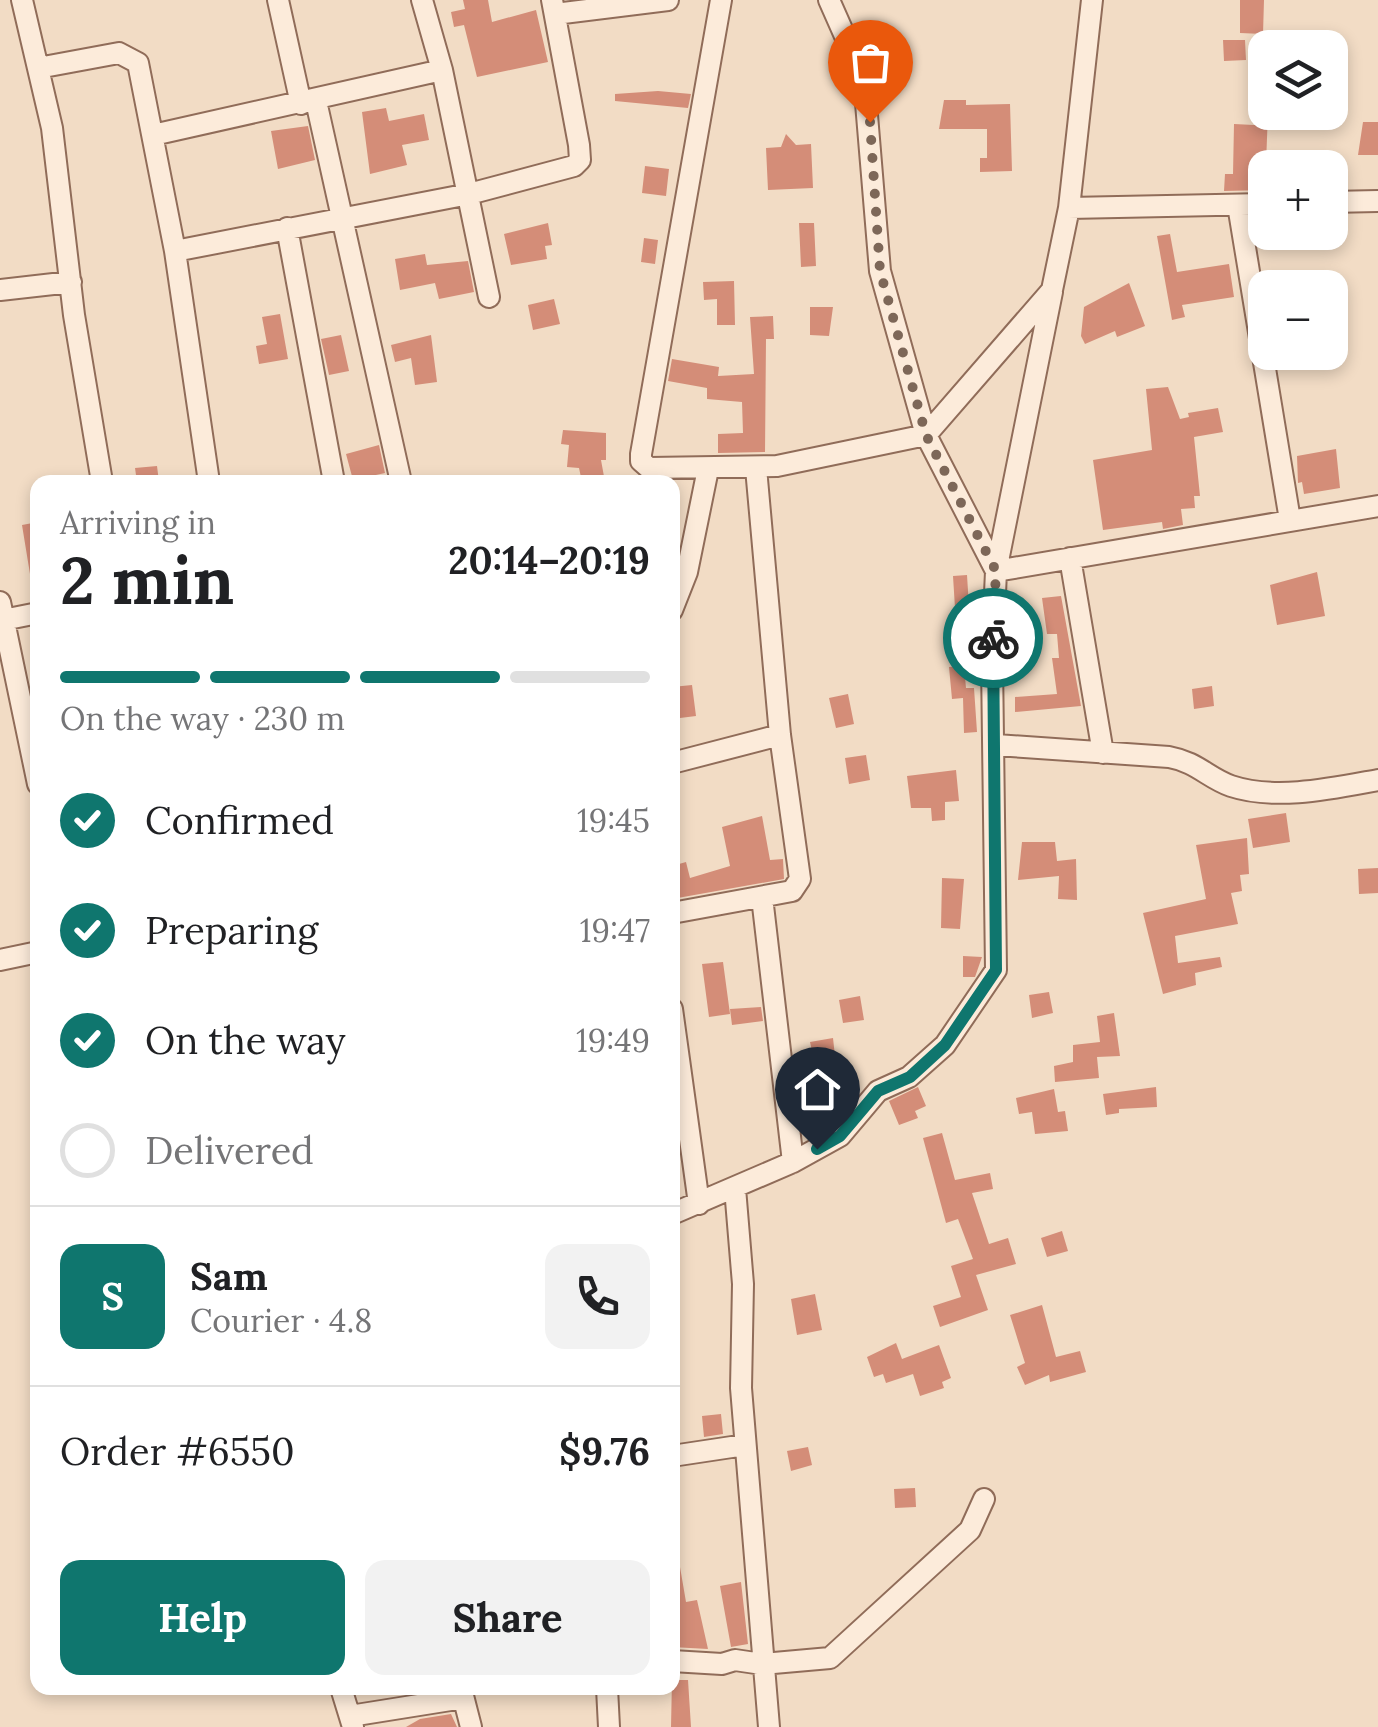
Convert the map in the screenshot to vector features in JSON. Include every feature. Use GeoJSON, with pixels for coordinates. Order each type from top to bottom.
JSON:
{"type":"FeatureCollection","features":[{"type":"Feature","properties":{"kind":"street"},"geometry":{"type":"LineString","coordinates":[[22,0],[52,128],[101,475]]}},
{"type":"Feature","properties":{"kind":"street"},"geometry":{"type":"LineString","coordinates":[[278,0],[343,220],[399,475]]}},
{"type":"Feature","properties":{"kind":"street"},"geometry":{"type":"LineString","coordinates":[[422,0],[442,70],[488,298]]}},
{"type":"Feature","properties":{"kind":"street"},"geometry":{"type":"LineString","coordinates":[[174,251],[468,194],[574,166],[580,160],[554,7],[668,0]]}},
{"type":"Feature","properties":{"kind":"street"},"geometry":{"type":"LineString","coordinates":[[721,0],[641,462],[649,468],[756,468],[926,435],[1052,290]]}},
{"type":"Feature","properties":{"kind":"street"},"geometry":{"type":"LineString","coordinates":[[829,0],[864,80],[880,271],[926,435],[996,571]]}},
{"type":"Feature","properties":{"kind":"street"},"geometry":{"type":"LineString","coordinates":[[680,1211],[793,1162],[840,1136],[878,1091],[910,1077],[945,1045],[996,970],[992,662],[996,571],[1070,208],[1092,0]]}},
{"type":"Feature","properties":{"kind":"street"},"geometry":{"type":"LineString","coordinates":[[38,68],[120,52],[130,55],[138,64],[174,251],[209,475]]}},
{"type":"Feature","properties":{"kind":"street"},"geometry":{"type":"LineString","coordinates":[[153,135],[442,70]]}},
{"type":"Feature","properties":{"kind":"street"},"geometry":{"type":"LineString","coordinates":[[1348,202],[1378,201]]}},
{"type":"Feature","properties":{"kind":"street"},"geometry":{"type":"LineString","coordinates":[[1238,204],[1290,520]]}},
{"type":"Feature","properties":{"kind":"street"},"geometry":{"type":"LineString","coordinates":[[1070,208],[1248,204]]}},
{"type":"Feature","properties":{"kind":"street"},"geometry":{"type":"LineString","coordinates":[[287,228],[333,475]]}},
{"type":"Feature","properties":{"kind":"street"},"geometry":{"type":"LineString","coordinates":[[0,290],[71,282]]}},
{"type":"Feature","properties":{"kind":"street"},"geometry":{"type":"LineString","coordinates":[[680,912],[792,892],[800,879],[780,735],[756,468]]}},
{"type":"Feature","properties":{"kind":"street"},"geometry":{"type":"LineString","coordinates":[[680,590],[708,469]]}},
{"type":"Feature","properties":{"kind":"street"},"geometry":{"type":"LineString","coordinates":[[996,571],[1378,506]]}},
{"type":"Feature","properties":{"kind":"street"},"geometry":{"type":"LineString","coordinates":[[1070,558],[1103,753]]}},
{"type":"Feature","properties":{"kind":"street"},"geometry":{"type":"LineString","coordinates":[[30,613],[1,611],[30,747]]}},
{"type":"Feature","properties":{"kind":"street"},"geometry":{"type":"LineString","coordinates":[[680,762],[780,735]]}},
{"type":"Feature","properties":{"kind":"street"},"geometry":{"type":"LineString","coordinates":[[996,745],[1189,760],[1230,786],[1270,791],[1378,780]]}},
{"type":"Feature","properties":{"kind":"street"},"geometry":{"type":"LineString","coordinates":[[762,897],[793,1162]]}},
{"type":"Feature","properties":{"kind":"street"},"geometry":{"type":"LineString","coordinates":[[0,960],[30,954]]}},
{"type":"Feature","properties":{"kind":"street"},"geometry":{"type":"LineString","coordinates":[[680,1066],[699,1204]]}},
{"type":"Feature","properties":{"kind":"street"},"geometry":{"type":"LineString","coordinates":[[734,1188],[743,1284],[740,1362],[745,1444],[769,1727]]}},
{"type":"Feature","properties":{"kind":"street"},"geometry":{"type":"LineString","coordinates":[[680,1455],[745,1444]]}},
{"type":"Feature","properties":{"kind":"street"},"geometry":{"type":"LineString","coordinates":[[680,1661],[722,1664],[735,1660],[762,1664],[830,1658],[844,1649],[903,1587],[970,1530],[984,1499]]}},
{"type":"Feature","properties":{"kind":"street"},"geometry":{"type":"LineString","coordinates":[[342,1695],[352,1722],[454,1695]]}},
{"type":"Feature","properties":{"kind":"street"},"geometry":{"type":"LineString","coordinates":[[463,1695],[471,1727]]}},
{"type":"Feature","properties":{"kind":"street"},"geometry":{"type":"LineString","coordinates":[[607,1695],[609,1727]]}},
{"type":"Feature","properties":{"kind":"building"},"geometry":{"type":"Polygon","coordinates":[[[463,0],[488,0],[492,22],[536,10],[548,62],[477,77],[464,25],[454,27],[451,12],[465,9],[463,0]]]}},
{"type":"Feature","properties":{"kind":"building"},"geometry":{"type":"Polygon","coordinates":[[[1240,0],[1264,0],[1263,30],[1240,33],[1240,0]]]}},
{"type":"Feature","properties":{"kind":"building"},"geometry":{"type":"Polygon","coordinates":[[[1223,40],[1245,40],[1246,60],[1224,61],[1223,40]]]}},
{"type":"Feature","properties":{"kind":"building"},"geometry":{"type":"Polygon","coordinates":[[[615,94],[691,94],[688,108],[615,101],[615,94]]]}},
{"type":"Feature","properties":{"kind":"building"},"geometry":{"type":"Polygon","coordinates":[[[944,100],[966,100],[966,105],[1010,104],[1012,171],[980,172],[980,158],[987,158],[987,129],[939,129],[944,100]]]}},
{"type":"Feature","properties":{"kind":"building"},"geometry":{"type":"Polygon","coordinates":[[[386,108],[389,121],[424,114],[429,140],[402,145],[407,165],[370,174],[362,112],[386,108]]]}},
{"type":"Feature","properties":{"kind":"building"},"geometry":{"type":"Polygon","coordinates":[[[1363,122],[1378,122],[1378,155],[1358,155],[1363,122]]]}},
{"type":"Feature","properties":{"kind":"building"},"geometry":{"type":"Polygon","coordinates":[[[1234,124],[1248,125],[1248,130],[1267,130],[1267,150],[1248,150],[1248,190],[1224,191],[1225,174],[1233,174],[1234,124]]]}},
{"type":"Feature","properties":{"kind":"building"},"geometry":{"type":"Polygon","coordinates":[[[308,126],[315,160],[278,169],[271,131],[308,126]]]}},
{"type":"Feature","properties":{"kind":"building"},"geometry":{"type":"Polygon","coordinates":[[[786,134],[796,145],[811,144],[813,188],[768,190],[766,148],[781,147],[786,134]]]}},
{"type":"Feature","properties":{"kind":"building"},"geometry":{"type":"Polygon","coordinates":[[[645,166],[669,169],[666,196],[642,193],[645,166]]]}},
{"type":"Feature","properties":{"kind":"building"},"geometry":{"type":"Polygon","coordinates":[[[548,223],[552,245],[545,246],[547,259],[511,265],[504,234],[548,223]]]}},
{"type":"Feature","properties":{"kind":"building"},"geometry":{"type":"Polygon","coordinates":[[[799,223],[814,223],[816,266],[801,267],[799,223]]]}},
{"type":"Feature","properties":{"kind":"building"},"geometry":{"type":"Polygon","coordinates":[[[1170,234],[1177,272],[1229,264],[1234,297],[1182,305],[1185,317],[1172,320],[1157,236],[1170,234]]]}},
{"type":"Feature","properties":{"kind":"building"},"geometry":{"type":"Polygon","coordinates":[[[644,238],[658,240],[655,264],[641,262],[644,238]]]}},
{"type":"Feature","properties":{"kind":"building"},"geometry":{"type":"Polygon","coordinates":[[[425,254],[427,265],[468,261],[474,292],[439,299],[435,283],[400,290],[395,259],[425,254]]]}},
{"type":"Feature","properties":{"kind":"building"},"geometry":{"type":"Polygon","coordinates":[[[734,281],[735,325],[717,325],[717,299],[704,300],[703,282],[734,281]]]}},
{"type":"Feature","properties":{"kind":"building"},"geometry":{"type":"Polygon","coordinates":[[[1129,283],[1145,326],[1117,337],[1115,331],[1085,344],[1081,336],[1084,307],[1129,283]]]}},
{"type":"Feature","properties":{"kind":"building"},"geometry":{"type":"Polygon","coordinates":[[[554,299],[560,324],[533,330],[528,305],[554,299]]]}},
{"type":"Feature","properties":{"kind":"building"},"geometry":{"type":"Polygon","coordinates":[[[810,307],[833,307],[829,336],[810,335],[810,307]]]}},
{"type":"Feature","properties":{"kind":"building"},"geometry":{"type":"Polygon","coordinates":[[[280,314],[288,359],[259,364],[256,346],[267,344],[262,317],[280,314]]]}},
{"type":"Feature","properties":{"kind":"building"},"geometry":{"type":"Polygon","coordinates":[[[773,316],[774,339],[766,339],[765,452],[718,453],[718,434],[743,433],[742,402],[707,399],[707,388],[668,381],[672,359],[719,367],[718,376],[754,374],[750,317],[773,316]]]}},
{"type":"Feature","properties":{"kind":"building"},"geometry":{"type":"Polygon","coordinates":[[[341,335],[349,371],[329,375],[321,339],[341,335]]]}},
{"type":"Feature","properties":{"kind":"building"},"geometry":{"type":"Polygon","coordinates":[[[431,335],[437,382],[415,385],[411,358],[395,362],[391,345],[431,335]]]}},
{"type":"Feature","properties":{"kind":"building"},"geometry":{"type":"Polygon","coordinates":[[[1168,387],[1180,419],[1189,417],[1188,413],[1218,408],[1223,432],[1194,437],[1200,496],[1194,496],[1195,508],[1181,509],[1183,525],[1163,529],[1162,522],[1103,530],[1093,460],[1152,450],[1146,389],[1168,387]]]}},
{"type":"Feature","properties":{"kind":"building"},"geometry":{"type":"Polygon","coordinates":[[[563,430],[606,433],[606,460],[601,460],[604,475],[580,475],[579,468],[567,467],[569,445],[561,444],[563,430]]]}},
{"type":"Feature","properties":{"kind":"building"},"geometry":{"type":"Polygon","coordinates":[[[379,445],[385,473],[352,475],[346,454],[379,445]]]}},
{"type":"Feature","properties":{"kind":"building"},"geometry":{"type":"Polygon","coordinates":[[[1336,449],[1340,488],[1304,494],[1302,482],[1298,483],[1297,456],[1336,449]]]}},
{"type":"Feature","properties":{"kind":"building"},"geometry":{"type":"Polygon","coordinates":[[[157,466],[158,475],[136,475],[135,468],[157,466]]]}},
{"type":"Feature","properties":{"kind":"building"},"geometry":{"type":"Polygon","coordinates":[[[30,524],[30,574],[22,525],[30,524]]]}},
{"type":"Feature","properties":{"kind":"building"},"geometry":{"type":"Polygon","coordinates":[[[1317,572],[1325,616],[1277,625],[1270,585],[1317,572]]]}},
{"type":"Feature","properties":{"kind":"building"},"geometry":{"type":"Polygon","coordinates":[[[967,575],[971,639],[957,640],[953,576],[967,575]]]}},
{"type":"Feature","properties":{"kind":"building"},"geometry":{"type":"Polygon","coordinates":[[[1061,596],[1081,706],[1015,712],[1015,697],[1057,694],[1052,658],[1059,658],[1057,634],[1047,634],[1042,598],[1061,596]]]}},
{"type":"Feature","properties":{"kind":"building"},"geometry":{"type":"Polygon","coordinates":[[[964,666],[966,688],[974,688],[977,732],[964,733],[963,698],[952,699],[949,667],[964,666]]]}},
{"type":"Feature","properties":{"kind":"building"},"geometry":{"type":"Polygon","coordinates":[[[692,685],[696,716],[680,718],[680,686],[692,685]]]}},
{"type":"Feature","properties":{"kind":"building"},"geometry":{"type":"Polygon","coordinates":[[[1212,686],[1214,706],[1194,709],[1192,689],[1212,686]]]}},
{"type":"Feature","properties":{"kind":"building"},"geometry":{"type":"Polygon","coordinates":[[[848,694],[854,724],[836,728],[829,698],[848,694]]]}},
{"type":"Feature","properties":{"kind":"building"},"geometry":{"type":"Polygon","coordinates":[[[866,755],[870,780],[849,784],[845,758],[866,755]]]}},
{"type":"Feature","properties":{"kind":"building"},"geometry":{"type":"Polygon","coordinates":[[[956,770],[959,801],[945,802],[945,820],[932,821],[931,808],[911,808],[907,776],[956,770]]]}},
{"type":"Feature","properties":{"kind":"building"},"geometry":{"type":"Polygon","coordinates":[[[1286,813],[1290,842],[1253,848],[1248,819],[1286,813]]]}},
{"type":"Feature","properties":{"kind":"building"},"geometry":{"type":"Polygon","coordinates":[[[762,816],[770,860],[783,859],[784,879],[680,898],[680,864],[686,862],[690,878],[730,866],[722,827],[762,816]]]}},
{"type":"Feature","properties":{"kind":"building"},"geometry":{"type":"Polygon","coordinates":[[[1247,838],[1249,874],[1240,875],[1242,891],[1231,893],[1238,924],[1175,936],[1178,963],[1220,957],[1222,967],[1195,973],[1196,985],[1163,994],[1143,913],[1206,899],[1196,845],[1247,838]]]}},
{"type":"Feature","properties":{"kind":"building"},"geometry":{"type":"Polygon","coordinates":[[[1022,842],[1055,842],[1057,861],[1076,859],[1077,900],[1058,899],[1059,876],[1018,880],[1022,842]]]}},
{"type":"Feature","properties":{"kind":"building"},"geometry":{"type":"Polygon","coordinates":[[[1378,868],[1378,893],[1359,894],[1358,869],[1378,868]]]}},
{"type":"Feature","properties":{"kind":"building"},"geometry":{"type":"Polygon","coordinates":[[[942,878],[964,879],[960,929],[941,928],[942,878]]]}},
{"type":"Feature","properties":{"kind":"building"},"geometry":{"type":"Polygon","coordinates":[[[963,956],[982,957],[975,977],[963,977],[963,956]]]}},
{"type":"Feature","properties":{"kind":"building"},"geometry":{"type":"Polygon","coordinates":[[[723,962],[730,1014],[709,1017],[702,964],[723,962]]]}},
{"type":"Feature","properties":{"kind":"building"},"geometry":{"type":"Polygon","coordinates":[[[1049,992],[1053,1013],[1032,1018],[1029,995],[1049,992]]]}},
{"type":"Feature","properties":{"kind":"building"},"geometry":{"type":"Polygon","coordinates":[[[860,996],[864,1020],[843,1023],[839,1000],[860,996]]]}},
{"type":"Feature","properties":{"kind":"building"},"geometry":{"type":"Polygon","coordinates":[[[761,1007],[763,1021],[732,1025],[730,1009],[761,1007]]]}},
{"type":"Feature","properties":{"kind":"building"},"geometry":{"type":"Polygon","coordinates":[[[1114,1013],[1120,1056],[1097,1057],[1099,1078],[1055,1082],[1054,1066],[1073,1062],[1073,1045],[1100,1042],[1097,1016],[1114,1013]]]}},
{"type":"Feature","properties":{"kind":"building"},"geometry":{"type":"Polygon","coordinates":[[[833,1038],[838,1084],[820,1088],[810,1042],[833,1038]]]}},
{"type":"Feature","properties":{"kind":"building"},"geometry":{"type":"Polygon","coordinates":[[[918,1087],[926,1106],[915,1111],[918,1118],[899,1125],[889,1101],[918,1087]]]}},
{"type":"Feature","properties":{"kind":"building"},"geometry":{"type":"Polygon","coordinates":[[[1156,1087],[1157,1107],[1119,1109],[1119,1113],[1106,1115],[1103,1094],[1156,1087]]]}},
{"type":"Feature","properties":{"kind":"building"},"geometry":{"type":"Polygon","coordinates":[[[1054,1089],[1058,1112],[1065,1111],[1068,1131],[1035,1134],[1032,1112],[1019,1114],[1016,1098],[1054,1089]]]}},
{"type":"Feature","properties":{"kind":"building"},"geometry":{"type":"Polygon","coordinates":[[[942,1133],[955,1180],[990,1173],[993,1189],[972,1193],[989,1244],[1008,1238],[1016,1264],[976,1275],[988,1310],[940,1327],[933,1306],[961,1297],[951,1266],[973,1259],[958,1219],[946,1223],[923,1138],[942,1133]]]}},
{"type":"Feature","properties":{"kind":"building"},"geometry":{"type":"Polygon","coordinates":[[[1062,1231],[1068,1251],[1047,1257],[1041,1238],[1062,1231]]]}},
{"type":"Feature","properties":{"kind":"building"},"geometry":{"type":"Polygon","coordinates":[[[815,1294],[822,1330],[797,1335],[791,1299],[815,1294]]]}},
{"type":"Feature","properties":{"kind":"building"},"geometry":{"type":"Polygon","coordinates":[[[1042,1305],[1056,1357],[1080,1351],[1086,1372],[1050,1382],[1049,1375],[1025,1385],[1017,1367],[1025,1363],[1010,1315],[1042,1305]]]}},
{"type":"Feature","properties":{"kind":"building"},"geometry":{"type":"Polygon","coordinates":[[[896,1343],[902,1359],[939,1345],[951,1378],[942,1382],[944,1388],[920,1396],[913,1374],[886,1383],[883,1374],[874,1377],[867,1357],[896,1343]]]}},
{"type":"Feature","properties":{"kind":"building"},"geometry":{"type":"Polygon","coordinates":[[[721,1414],[723,1434],[704,1437],[702,1416],[721,1414]]]}},
{"type":"Feature","properties":{"kind":"building"},"geometry":{"type":"Polygon","coordinates":[[[808,1447],[812,1465],[791,1471],[787,1451],[808,1447]]]}},
{"type":"Feature","properties":{"kind":"building"},"geometry":{"type":"Polygon","coordinates":[[[915,1488],[916,1507],[895,1508],[894,1489],[915,1488]]]}},
{"type":"Feature","properties":{"kind":"building"},"geometry":{"type":"Polygon","coordinates":[[[680,1567],[686,1602],[697,1600],[708,1649],[680,1647],[680,1567]]]}},
{"type":"Feature","properties":{"kind":"building"},"geometry":{"type":"Polygon","coordinates":[[[741,1582],[748,1644],[731,1647],[720,1586],[741,1582]]]}},
{"type":"Feature","properties":{"kind":"building"},"geometry":{"type":"Polygon","coordinates":[[[680,1680],[688,1680],[691,1727],[671,1727],[672,1695],[680,1695],[680,1680]]]}},
{"type":"Feature","properties":{"kind":"building"},"geometry":{"type":"Polygon","coordinates":[[[451,1714],[457,1727],[406,1727],[420,1719],[451,1714]]]}},
{"type":"Feature","properties":{"kind":"way so far"},"geometry":{"type":"LineString","coordinates":[[870,122],[880,271],[926,435],[996,571],[993,638]]}},
{"type":"Feature","properties":{"kind":"route"},"geometry":{"type":"LineString","coordinates":[[817,1149],[840,1136],[878,1091],[910,1077],[945,1045],[982,996],[996,970],[993,638]]}}]}
